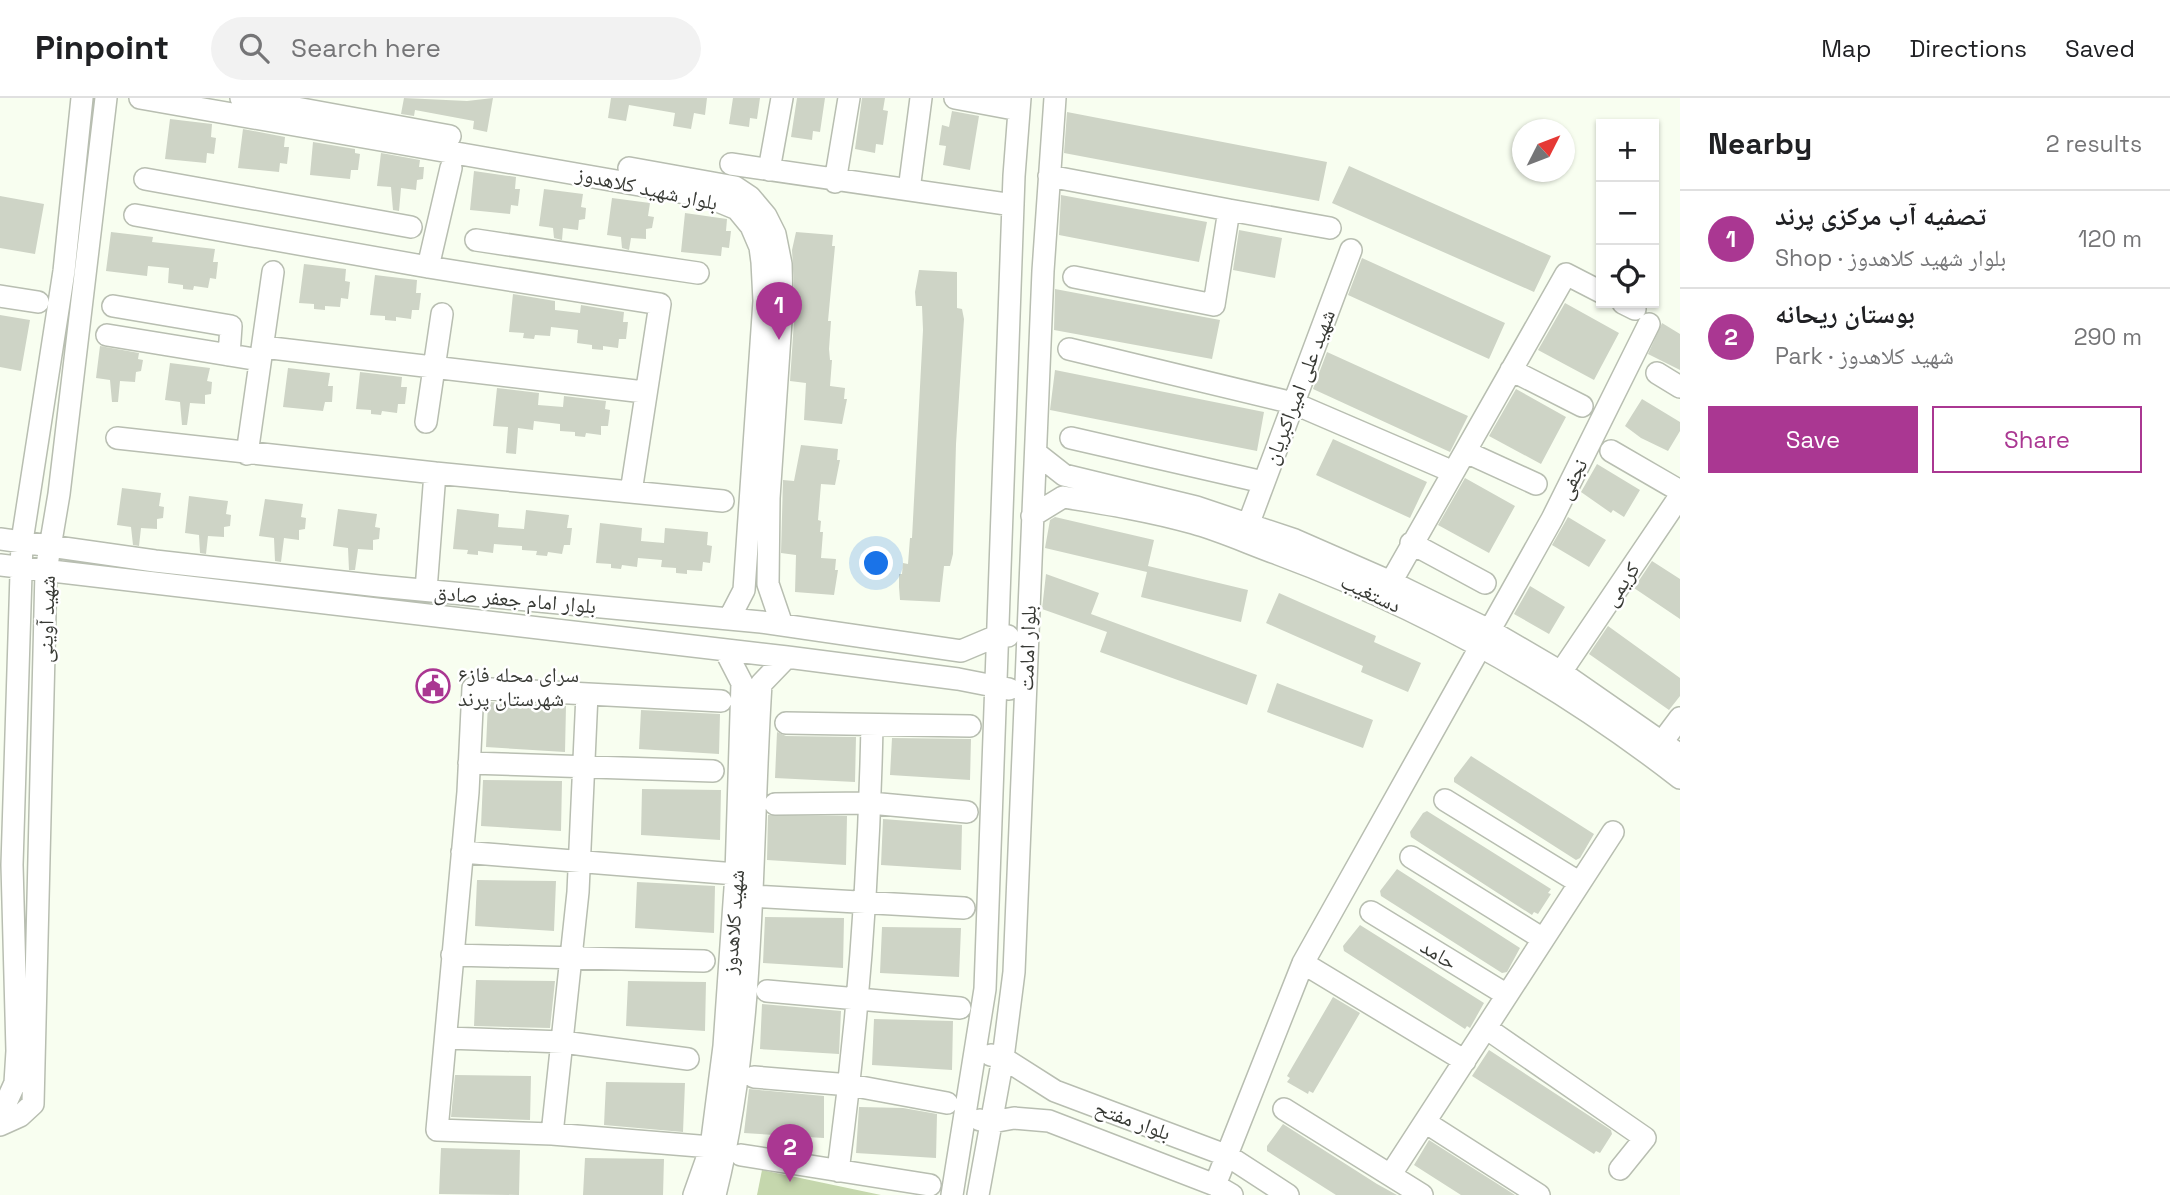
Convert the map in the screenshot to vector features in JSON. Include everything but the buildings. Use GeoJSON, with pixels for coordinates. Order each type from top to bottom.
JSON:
{"type":"FeatureCollection","features":[{"type":"Feature","properties":{"kind":"street","name":"شهید آوینی"},"geometry":{"type":"LineString","coordinates":[[0,1107],[6,1103],[15,1083],[17,1051],[6,865],[10,566],[22,541],[28,508],[64,271],[82,98]]}},
{"type":"Feature","properties":{"kind":"street","name":"شهید آوینی"},"geometry":{"type":"LineString","coordinates":[[0,1124],[20,1116],[33,1104],[46,571],[57,512],[106,98]]}},
{"type":"Feature","properties":{"kind":"street","name":"بلوار شهید کلاهدوز"},"geometry":{"type":"LineString","coordinates":[[140,98],[708,197],[737,209],[751,226],[760,247],[764,301],[744,590],[729,619]]}},
{"type":"Feature","properties":{"kind":"street","name":"بلوار شهید کلاهدوز"},"geometry":{"type":"LineString","coordinates":[[241,98],[735,187],[750,197],[766,216],[775,234],[780,264],[782,306],[769,498],[768,584],[782,625]]}},
{"type":"Feature","properties":{"kind":"street"},"geometry":{"type":"LineString","coordinates":[[769,170],[782,98]]}},
{"type":"Feature","properties":{"kind":"street"},"geometry":{"type":"LineString","coordinates":[[835,180],[849,98]]}},
{"type":"Feature","properties":{"kind":"street"},"geometry":{"type":"LineString","coordinates":[[909,190],[921,98]]}},
{"type":"Feature","properties":{"kind":"street"},"geometry":{"type":"LineString","coordinates":[[955,98],[1020,104]]}},
{"type":"Feature","properties":{"kind":"street","name":"بلوار امامت"},"geometry":{"type":"LineString","coordinates":[[978,1195],[1003,1058],[1014,972],[1032,516],[1055,98]]}},
{"type":"Feature","properties":{"kind":"street","name":"بلوار امامت"},"geometry":{"type":"LineString","coordinates":[[952,1195],[985,989],[1013,205],[1020,104]]}},
{"type":"Feature","properties":{"kind":"street"},"geometry":{"type":"LineString","coordinates":[[731,164],[1013,205]]}},
{"type":"Feature","properties":{"kind":"street"},"geometry":{"type":"LineString","coordinates":[[428,267],[451,168]]}},
{"type":"Feature","properties":{"kind":"street"},"geometry":{"type":"LineString","coordinates":[[1049,176],[1330,228]]}},
{"type":"Feature","properties":{"kind":"street"},"geometry":{"type":"LineString","coordinates":[[145,179],[411,227]]}},
{"type":"Feature","properties":{"kind":"street"},"geometry":{"type":"LineString","coordinates":[[1074,277],[1214,305],[1229,210]]}},
{"type":"Feature","properties":{"kind":"street"},"geometry":{"type":"LineString","coordinates":[[135,215],[428,267],[660,304],[644,392],[631,492]]}},
{"type":"Feature","properties":{"kind":"street"},"geometry":{"type":"LineString","coordinates":[[359,254],[364,219]]}},
{"type":"Feature","properties":{"kind":"street"},"geometry":{"type":"LineString","coordinates":[[476,240],[698,273]]}},
{"type":"Feature","properties":{"kind":"street","name":"شهید علی امیراکبریان"},"geometry":{"type":"LineString","coordinates":[[1248,524],[1351,250]]}},
{"type":"Feature","properties":{"kind":"street"},"geometry":{"type":"LineString","coordinates":[[552,287],[557,254]]}},
{"type":"Feature","properties":{"kind":"street"},"geometry":{"type":"LineString","coordinates":[[247,454],[273,272]]}},
{"type":"Feature","properties":{"kind":"street"},"geometry":{"type":"LineString","coordinates":[[1391,582],[1566,274],[1596,289]]}},
{"type":"Feature","properties":{"kind":"street"},"geometry":{"type":"LineString","coordinates":[[0,296],[38,302]]}},
{"type":"Feature","properties":{"kind":"street"},"geometry":{"type":"LineString","coordinates":[[113,306],[231,326],[229,355]]}},
{"type":"Feature","properties":{"kind":"street","name":"نجفی"},"geometry":{"type":"LineString","coordinates":[[1223,1190],[1228,1156],[1303,963],[1552,519],[1636,312]]}},
{"type":"Feature","properties":{"kind":"street"},"geometry":{"type":"LineString","coordinates":[[426,422],[442,314]]}},
{"type":"Feature","properties":{"kind":"street"},"geometry":{"type":"LineString","coordinates":[[107,335],[229,355],[261,354],[434,367],[644,392]]}},
{"type":"Feature","properties":{"kind":"street"},"geometry":{"type":"LineString","coordinates":[[1069,349],[1293,403],[1444,468]]}},
{"type":"Feature","properties":{"kind":"street"},"geometry":{"type":"LineString","coordinates":[[1511,370],[1582,406]]}},
{"type":"Feature","properties":{"kind":"street"},"geometry":{"type":"LineString","coordinates":[[1657,373],[1680,387]]}},
{"type":"Feature","properties":{"kind":"street"},"geometry":{"type":"LineString","coordinates":[[1071,438],[1263,482]]}},
{"type":"Feature","properties":{"kind":"street"},"geometry":{"type":"LineString","coordinates":[[117,439],[723,501]]}},
{"type":"Feature","properties":{"kind":"street"},"geometry":{"type":"LineString","coordinates":[[1611,451],[1680,494]]}},
{"type":"Feature","properties":{"kind":"street"},"geometry":{"type":"LineString","coordinates":[[1466,452],[1536,484]]}},
{"type":"Feature","properties":{"kind":"street","name":"دستغیب"},"geometry":{"type":"LineString","coordinates":[[1036,453],[1064,475],[1196,507],[1248,524],[1295,540],[1391,582],[1485,638],[1603,720],[1680,778]]}},
{"type":"Feature","properties":{"kind":"street"},"geometry":{"type":"LineString","coordinates":[[426,590],[435,473]]}},
{"type":"Feature","properties":{"kind":"street"},"geometry":{"type":"LineString","coordinates":[[1032,516],[1063,497],[1055,484],[1064,475]]}},
{"type":"Feature","properties":{"kind":"street","name":"کریمی"},"geometry":{"type":"LineString","coordinates":[[1561,672],[1680,494]]}},
{"type":"Feature","properties":{"kind":"street","name":"دستغیب"},"geometry":{"type":"LineString","coordinates":[[1063,497],[1196,523],[1485,638],[1561,672],[1680,755]]}},
{"type":"Feature","properties":{"kind":"street"},"geometry":{"type":"LineString","coordinates":[[28,508],[42,520],[57,512]]}},
{"type":"Feature","properties":{"kind":"street","name":"بلوار امام جعفر صادق"},"geometry":{"type":"LineString","coordinates":[[0,539],[155,561],[782,625],[961,651]]}},
{"type":"Feature","properties":{"kind":"street"},"geometry":{"type":"LineString","coordinates":[[1411,543],[1485,583]]}},
{"type":"Feature","properties":{"kind":"street","name":"بلوار امام جعفر صادق"},"geometry":{"type":"LineString","coordinates":[[10,566],[787,657],[1026,690]]}},
{"type":"Feature","properties":{"kind":"street"},"geometry":{"type":"LineString","coordinates":[[958,679],[964,676],[969,668],[961,651],[999,635],[1028,637]]}},
{"type":"Feature","properties":{"kind":"street"},"geometry":{"type":"LineString","coordinates":[[724,650],[751,684],[787,657]]}},
{"type":"Feature","properties":{"kind":"street","name":"شهید کلاهدوز"},"geometry":{"type":"LineString","coordinates":[[694,1195],[711,1147],[724,1046],[736,874],[746,790],[751,684]]}},
{"type":"Feature","properties":{"kind":"street"},"geometry":{"type":"LineString","coordinates":[[711,1147],[552,1133],[437,1130],[447,1038],[473,688],[722,701]]}},
{"type":"Feature","properties":{"kind":"street"},"geometry":{"type":"LineString","coordinates":[[552,1133],[564,1042],[579,863],[587,694]]}},
{"type":"Feature","properties":{"kind":"street"},"geometry":{"type":"LineString","coordinates":[[1662,742],[1680,718]]}},
{"type":"Feature","properties":{"kind":"street"},"geometry":{"type":"LineString","coordinates":[[786,723],[970,726]]}},
{"type":"Feature","properties":{"kind":"street"},"geometry":{"type":"LineString","coordinates":[[838,1171],[858,998],[865,903],[872,725]]}},
{"type":"Feature","properties":{"kind":"street"},"geometry":{"type":"LineString","coordinates":[[469,763],[713,771]]}},
{"type":"Feature","properties":{"kind":"street","name":"شهید کلاهدوز"},"geometry":{"type":"LineString","coordinates":[[715,1195],[739,1080],[748,995],[751,896],[746,790]]}},
{"type":"Feature","properties":{"kind":"street"},"geometry":{"type":"LineString","coordinates":[[1445,800],[1580,883]]}},
{"type":"Feature","properties":{"kind":"street"},"geometry":{"type":"LineString","coordinates":[[775,804],[870,803],[967,812]]}},
{"type":"Feature","properties":{"kind":"street"},"geometry":{"type":"LineString","coordinates":[[1391,1174],[1613,832]]}},
{"type":"Feature","properties":{"kind":"street"},"geometry":{"type":"LineString","coordinates":[[462,852],[736,874]]}},
{"type":"Feature","properties":{"kind":"street"},"geometry":{"type":"LineString","coordinates":[[1411,858],[1543,939]]}},
{"type":"Feature","properties":{"kind":"street"},"geometry":{"type":"LineString","coordinates":[[751,896],[964,908]]}},
{"type":"Feature","properties":{"kind":"street","name":"حامد"},"geometry":{"type":"LineString","coordinates":[[1371,912],[1507,995]]}},
{"type":"Feature","properties":{"kind":"street"},"geometry":{"type":"LineString","coordinates":[[452,955],[704,961]]}},
{"type":"Feature","properties":{"kind":"street"},"geometry":{"type":"LineString","coordinates":[[1303,963],[1465,1061]]}},
{"type":"Feature","properties":{"kind":"street"},"geometry":{"type":"LineString","coordinates":[[767,991],[960,1008]]}},
{"type":"Feature","properties":{"kind":"street"},"geometry":{"type":"LineString","coordinates":[[1486,1028],[1645,1138],[1620,1169]]}},
{"type":"Feature","properties":{"kind":"street"},"geometry":{"type":"LineString","coordinates":[[447,1038],[564,1042],[688,1059]]}},
{"type":"Feature","properties":{"kind":"street","name":"بلوار مفتح"},"geometry":{"type":"LineString","coordinates":[[975,1052],[1003,1058],[1055,1091],[1228,1156],[1288,1195]]}},
{"type":"Feature","properties":{"kind":"street"},"geometry":{"type":"LineString","coordinates":[[754,1077],[850,1085],[947,1103]]}},
{"type":"Feature","properties":{"kind":"street"},"geometry":{"type":"LineString","coordinates":[[1049,1121],[1043,1116],[1042,1100],[1055,1091]]}},
{"type":"Feature","properties":{"kind":"street"},"geometry":{"type":"LineString","coordinates":[[1284,1109],[1422,1195]]}},
{"type":"Feature","properties":{"kind":"street","name":"بلوار مفتح"},"geometry":{"type":"LineString","coordinates":[[965,1117],[992,1122],[1014,1118],[1049,1121],[1223,1190]]}},
{"type":"Feature","properties":{"kind":"street"},"geometry":{"type":"LineString","coordinates":[[1425,1122],[1539,1195]]}},
{"type":"Feature","properties":{"kind":"street"},"geometry":{"type":"LineString","coordinates":[[741,1155],[930,1185]]}},
{"type":"Feature","properties":{"kind":"green space"},"geometry":{"type":"Polygon","coordinates":[[[762,1170],[881,1195],[757,1195],[762,1170]]]}},
{"type":"Feature","properties":{"kind":"place","name":"تصفیه آب مرکزی پرند"},"geometry":{"type":"Point","coordinates":[779,340]}},
{"type":"Feature","properties":{"kind":"place","name":"سرای محله فاز۶ شهرستان پرند"},"geometry":{"type":"Point","coordinates":[433,686]}},
{"type":"Feature","properties":{"kind":"place","name":"بوستان ریحانه"},"geometry":{"type":"Point","coordinates":[790,1182]}}]}
